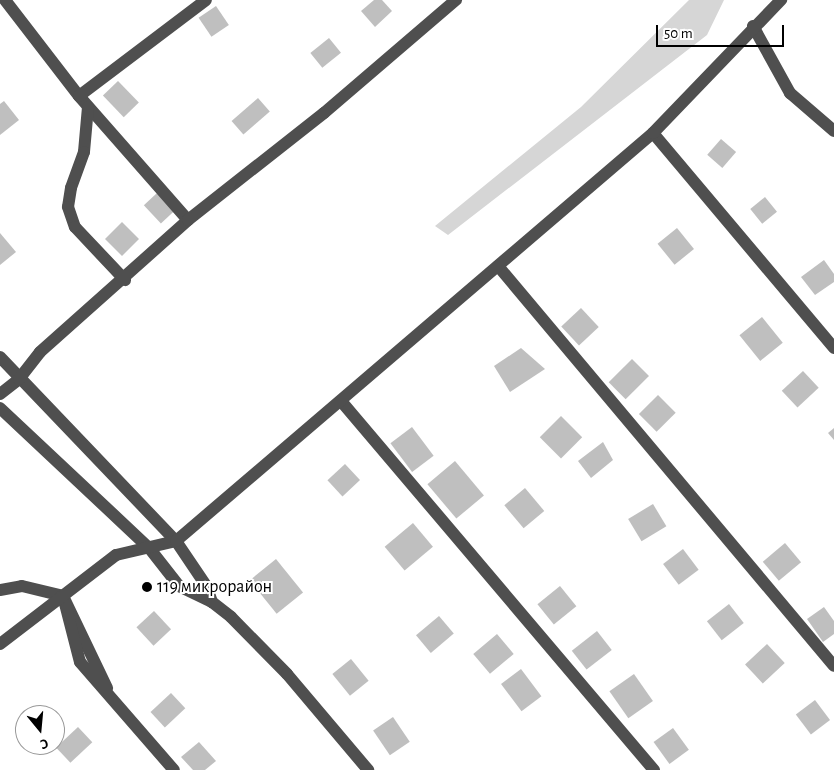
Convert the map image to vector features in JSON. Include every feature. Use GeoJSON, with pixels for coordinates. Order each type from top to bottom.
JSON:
{"type":"FeatureCollection","features":[{"type":"Feature","properties":{"kind":"street"},"geometry":{"type":"LineString","coordinates":[[5,0],[88,107],[188,220]]}},
{"type":"Feature","properties":{"kind":"street"},"geometry":{"type":"LineString","coordinates":[[79,96],[206,0]]}},
{"type":"Feature","properties":{"kind":"street"},"geometry":{"type":"LineString","coordinates":[[0,394],[19,379],[40,352],[125,280],[188,220],[324,114],[456,0]]}},
{"type":"Feature","properties":{"kind":"street"},"geometry":{"type":"LineString","coordinates":[[0,644],[116,556],[176,541],[653,133],[753,26],[781,0]]}},
{"type":"Feature","properties":{"kind":"street"},"geometry":{"type":"LineString","coordinates":[[753,26],[790,93],[834,131]]}},
{"type":"Feature","properties":{"kind":"street"},"geometry":{"type":"LineString","coordinates":[[88,107],[84,152],[71,188],[68,207],[75,227],[125,280]]}},
{"type":"Feature","properties":{"kind":"street"},"geometry":{"type":"LineString","coordinates":[[653,133],[834,348]]}},
{"type":"Feature","properties":{"kind":"street"},"geometry":{"type":"LineString","coordinates":[[498,266],[834,666]]}},
{"type":"Feature","properties":{"kind":"street"},"geometry":{"type":"LineString","coordinates":[[0,357],[176,541],[207,587],[212,602]]}},
{"type":"Feature","properties":{"kind":"street"},"geometry":{"type":"LineString","coordinates":[[341,401],[654,770]]}},
{"type":"Feature","properties":{"kind":"street"},"geometry":{"type":"LineString","coordinates":[[0,408],[150,549],[179,586],[212,602],[287,674],[368,770]]}},
{"type":"Feature","properties":{"kind":"street"},"geometry":{"type":"LineString","coordinates":[[0,590],[22,586],[63,596]]}},
{"type":"Feature","properties":{"kind":"street"},"geometry":{"type":"LineString","coordinates":[[63,596],[80,662],[174,770]]}},
{"type":"Feature","properties":{"kind":"shaded area"},"geometry":{"type":"Polygon","coordinates":[[[689,0],[724,0],[707,35],[448,235],[435,226],[581,107],[689,0]]]}},
{"type":"Feature","properties":{"kind":"building"},"geometry":{"type":"Polygon","coordinates":[[[374,0],[382,0],[392,11],[375,27],[361,11],[374,0]]]}},
{"type":"Feature","properties":{"kind":"building"},"geometry":{"type":"Polygon","coordinates":[[[216,6],[229,25],[211,37],[199,18],[216,6]]]}},
{"type":"Feature","properties":{"kind":"building"},"geometry":{"type":"Polygon","coordinates":[[[329,38],[341,53],[322,68],[310,53],[329,38]]]}},
{"type":"Feature","properties":{"kind":"building"},"geometry":{"type":"Polygon","coordinates":[[[118,81],[139,103],[124,117],[103,96],[118,81]]]}},
{"type":"Feature","properties":{"kind":"building"},"geometry":{"type":"Polygon","coordinates":[[[258,98],[270,112],[243,135],[232,121],[258,98]]]}},
{"type":"Feature","properties":{"kind":"building"},"geometry":{"type":"Polygon","coordinates":[[[4,101],[19,120],[0,135],[0,104],[4,101]]]}},
{"type":"Feature","properties":{"kind":"building"},"geometry":{"type":"Polygon","coordinates":[[[721,139],[736,152],[722,168],[707,155],[721,139]]]}},
{"type":"Feature","properties":{"kind":"building"},"geometry":{"type":"Polygon","coordinates":[[[157,193],[174,211],[161,224],[144,205],[157,193]]]}},
{"type":"Feature","properties":{"kind":"building"},"geometry":{"type":"Polygon","coordinates":[[[765,197],[777,212],[762,224],[750,209],[765,197]]]}},
{"type":"Feature","properties":{"kind":"building"},"geometry":{"type":"Polygon","coordinates":[[[122,222],[139,239],[122,256],[105,239],[122,222]]]}},
{"type":"Feature","properties":{"kind":"building"},"geometry":{"type":"Polygon","coordinates":[[[677,228],[694,249],[675,265],[658,244],[677,228]]]}},
{"type":"Feature","properties":{"kind":"building"},"geometry":{"type":"Polygon","coordinates":[[[0,233],[16,252],[0,265],[0,233]]]}},
{"type":"Feature","properties":{"kind":"building"},"geometry":{"type":"Polygon","coordinates":[[[824,260],[834,274],[834,282],[815,295],[801,277],[824,260]]]}},
{"type":"Feature","properties":{"kind":"building"},"geometry":{"type":"Polygon","coordinates":[[[581,308],[599,327],[579,345],[561,326],[581,308]]]}},
{"type":"Feature","properties":{"kind":"building"},"geometry":{"type":"Polygon","coordinates":[[[762,317],[783,343],[760,361],[739,335],[762,317]]]}},
{"type":"Feature","properties":{"kind":"building"},"geometry":{"type":"Polygon","coordinates":[[[521,348],[545,369],[510,392],[494,366],[521,348]]]}},
{"type":"Feature","properties":{"kind":"building"},"geometry":{"type":"Polygon","coordinates":[[[632,359],[649,376],[626,399],[609,382],[632,359]]]}},
{"type":"Feature","properties":{"kind":"building"},"geometry":{"type":"Polygon","coordinates":[[[803,371],[819,388],[797,408],[782,391],[803,371]]]}},
{"type":"Feature","properties":{"kind":"building"},"geometry":{"type":"Polygon","coordinates":[[[658,395],[676,413],[657,432],[639,414],[658,395]]]}},
{"type":"Feature","properties":{"kind":"building"},"geometry":{"type":"Polygon","coordinates":[[[561,416],[582,437],[561,458],[540,437],[561,416]]]}},
{"type":"Feature","properties":{"kind":"building"},"geometry":{"type":"Polygon","coordinates":[[[412,427],[434,456],[412,472],[390,443],[412,427]]]}},
{"type":"Feature","properties":{"kind":"building"},"geometry":{"type":"Polygon","coordinates":[[[834,428],[834,440],[828,433],[834,428]]]}},
{"type":"Feature","properties":{"kind":"building"},"geometry":{"type":"Polygon","coordinates":[[[603,442],[613,460],[591,478],[578,461],[603,442]]]}},
{"type":"Feature","properties":{"kind":"building"},"geometry":{"type":"Polygon","coordinates":[[[455,461],[484,495],[456,519],[427,484],[455,461]]]}},
{"type":"Feature","properties":{"kind":"building"},"geometry":{"type":"Polygon","coordinates":[[[345,464],[360,480],[342,496],[327,480],[345,464]]]}},
{"type":"Feature","properties":{"kind":"building"},"geometry":{"type":"Polygon","coordinates":[[[525,488],[544,511],[524,528],[504,505],[525,488]]]}},
{"type":"Feature","properties":{"kind":"building"},"geometry":{"type":"Polygon","coordinates":[[[653,504],[666,526],[642,541],[628,519],[653,504]]]}},
{"type":"Feature","properties":{"kind":"building"},"geometry":{"type":"Polygon","coordinates":[[[413,523],[433,547],[405,571],[385,547],[413,523]]]}},
{"type":"Feature","properties":{"kind":"building"},"geometry":{"type":"Polygon","coordinates":[[[785,543],[801,562],[779,581],[763,562],[785,543]]]}},
{"type":"Feature","properties":{"kind":"building"},"geometry":{"type":"Polygon","coordinates":[[[683,549],[699,570],[679,585],[663,564],[683,549]]]}},
{"type":"Feature","properties":{"kind":"building"},"geometry":{"type":"Polygon","coordinates":[[[276,559],[303,592],[277,614],[250,580],[276,559]]]}},
{"type":"Feature","properties":{"kind":"building"},"geometry":{"type":"Polygon","coordinates":[[[560,586],[576,606],[554,624],[537,604],[560,586]]]}},
{"type":"Feature","properties":{"kind":"building"},"geometry":{"type":"Polygon","coordinates":[[[729,604],[744,623],[722,640],[707,621],[729,604]]]}},
{"type":"Feature","properties":{"kind":"building"},"geometry":{"type":"Polygon","coordinates":[[[824,607],[834,621],[834,634],[823,642],[807,619],[824,607]]]}},
{"type":"Feature","properties":{"kind":"building"},"geometry":{"type":"Polygon","coordinates":[[[154,611],[171,629],[153,646],[136,627],[154,611]]]}},
{"type":"Feature","properties":{"kind":"building"},"geometry":{"type":"Polygon","coordinates":[[[439,616],[454,634],[431,653],[416,635],[439,616]]]}},
{"type":"Feature","properties":{"kind":"building"},"geometry":{"type":"Polygon","coordinates":[[[597,631],[612,650],[587,670],[572,651],[597,631]]]}},
{"type":"Feature","properties":{"kind":"building"},"geometry":{"type":"Polygon","coordinates":[[[497,634],[514,654],[490,674],[473,654],[497,634]]]}},
{"type":"Feature","properties":{"kind":"building"},"geometry":{"type":"Polygon","coordinates":[[[767,644],[785,663],[763,683],[745,664],[767,644]]]}},
{"type":"Feature","properties":{"kind":"building"},"geometry":{"type":"Polygon","coordinates":[[[351,659],[369,681],[350,696],[332,674],[351,659]]]}},
{"type":"Feature","properties":{"kind":"building"},"geometry":{"type":"Polygon","coordinates":[[[521,669],[541,696],[521,711],[501,684],[521,669]]]}},
{"type":"Feature","properties":{"kind":"building"},"geometry":{"type":"Polygon","coordinates":[[[634,674],[653,701],[628,718],[609,691],[634,674]]]}},
{"type":"Feature","properties":{"kind":"building"},"geometry":{"type":"Polygon","coordinates":[[[171,693],[185,708],[165,727],[151,712],[171,693]]]}},
{"type":"Feature","properties":{"kind":"building"},"geometry":{"type":"Polygon","coordinates":[[[815,700],[830,720],[811,734],[796,714],[815,700]]]}},
{"type":"Feature","properties":{"kind":"building"},"geometry":{"type":"Polygon","coordinates":[[[393,717],[410,742],[390,755],[373,730],[393,717]]]}},
{"type":"Feature","properties":{"kind":"building"},"geometry":{"type":"Polygon","coordinates":[[[78,727],[92,742],[70,763],[63,755],[65,755],[65,739],[78,727]]]}},
{"type":"Feature","properties":{"kind":"building"},"geometry":{"type":"Polygon","coordinates":[[[673,728],[689,750],[669,764],[654,742],[673,728]]]}},
{"type":"Feature","properties":{"kind":"building"},"geometry":{"type":"Polygon","coordinates":[[[199,742],[216,761],[205,770],[193,770],[181,757],[199,742]]]}},
{"type":"Feature","properties":{"kind":"place","name":"119 микрорайон"},"geometry":{"type":"Point","coordinates":[147,587]}}]}
